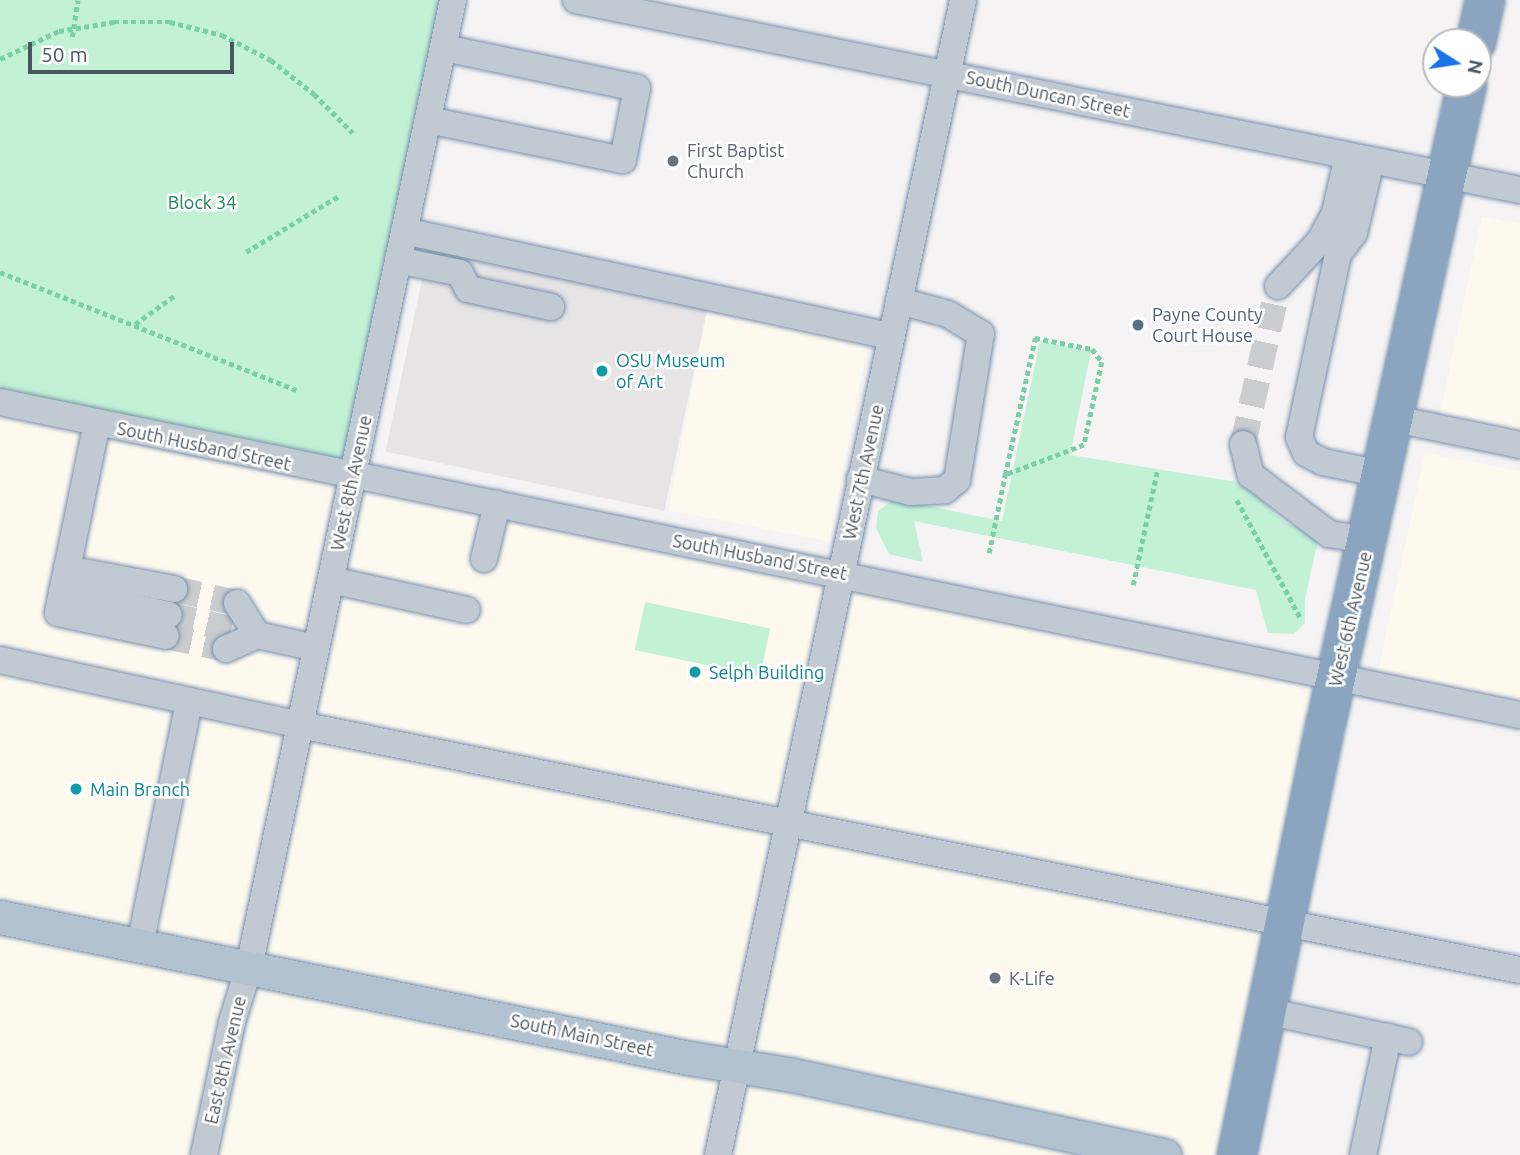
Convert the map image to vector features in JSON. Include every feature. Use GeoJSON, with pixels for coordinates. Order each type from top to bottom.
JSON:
{"type":"FeatureCollection","features":[{"type":"Feature","properties":{"kind":"highway"},"geometry":{"type":"LineString","coordinates":[[1479,28],[1485,0]]}},
{"type":"Feature","properties":{"kind":"highway","name":"West 6th Avenue"},"geometry":{"type":"LineString","coordinates":[[1237,1155],[1284,923],[1464,98]]}},
{"type":"Feature","properties":{"kind":"main road","name":"South Main Street"},"geometry":{"type":"LineString","coordinates":[[0,917],[1164,1155]]}},
{"type":"Feature","properties":{"kind":"street","name":"West 8th Avenue"},"geometry":{"type":"LineString","coordinates":[[249,967],[453,0]]}},
{"type":"Feature","properties":{"kind":"street","name":"South Duncan Street"},"geometry":{"type":"LineString","coordinates":[[576,0],[949,73],[1520,191]]}},
{"type":"Feature","properties":{"kind":"street","name":"West 7th Avenue"},"geometry":{"type":"LineString","coordinates":[[718,1155],[963,0]]}},
{"type":"Feature","properties":{"kind":"street"},"geometry":{"type":"LineString","coordinates":[[428,120],[623,160],[637,88],[444,48]]}},
{"type":"Feature","properties":{"kind":"street"},"geometry":{"type":"LineString","coordinates":[[1278,286],[1320,241],[1359,158]]}},
{"type":"Feature","properties":{"kind":"street"},"geometry":{"type":"LineString","coordinates":[[1359,158],[1354,233],[1338,254],[1299,437],[1306,453],[1323,462],[1382,474]]}},
{"type":"Feature","properties":{"kind":"street"},"geometry":{"type":"LineString","coordinates":[[404,230],[891,336]]}},
{"type":"Feature","properties":{"kind":"street"},"geometry":{"type":"LineString","coordinates":[[398,260],[460,273],[468,289],[551,307]]}},
{"type":"Feature","properties":{"kind":"street"},"geometry":{"type":"LineString","coordinates":[[860,479],[911,492],[945,490],[957,480],[981,334],[948,314],[899,301]]}},
{"type":"Feature","properties":{"kind":"street","name":"South Husband Street"},"geometry":{"type":"LineString","coordinates":[[0,402],[1520,715]]}},
{"type":"Feature","properties":{"kind":"street"},"geometry":{"type":"LineString","coordinates":[[1395,419],[1520,445]]}},
{"type":"Feature","properties":{"kind":"street"},"geometry":{"type":"LineString","coordinates":[[64,581],[169,614],[58,613],[64,581],[97,423]]}},
{"type":"Feature","properties":{"kind":"street"},"geometry":{"type":"LineString","coordinates":[[1243,444],[1251,475],[1329,534],[1368,540]]}},
{"type":"Feature","properties":{"kind":"street"},"geometry":{"type":"LineString","coordinates":[[484,558],[496,504]]}},
{"type":"Feature","properties":{"kind":"street"},"geometry":{"type":"LineString","coordinates":[[331,580],[467,610]]}},
{"type":"Feature","properties":{"kind":"street"},"geometry":{"type":"LineString","coordinates":[[257,635],[231,627],[316,648]]}},
{"type":"Feature","properties":{"kind":"street"},"geometry":{"type":"LineString","coordinates":[[0,660],[300,725],[788,820],[1520,970]]}},
{"type":"Feature","properties":{"kind":"street"},"geometry":{"type":"LineString","coordinates":[[140,945],[190,701]]}},
{"type":"Feature","properties":{"kind":"street","name":"East 8th Avenue"},"geometry":{"type":"LineString","coordinates":[[204,1155],[232,1022],[249,967]]}},
{"type":"Feature","properties":{"kind":"street"},"geometry":{"type":"LineString","coordinates":[[1266,1011],[1399,1040],[1363,1155]]}},
{"type":"Feature","properties":{"kind":"path"},"geometry":{"type":"LineString","coordinates":[[72,37],[78,0]]}},
{"type":"Feature","properties":{"kind":"path"},"geometry":{"type":"LineString","coordinates":[[0,59],[73,29],[114,22],[170,22],[222,35],[271,60],[353,132]]}},
{"type":"Feature","properties":{"kind":"path"},"geometry":{"type":"LineString","coordinates":[[246,251],[338,196]]}},
{"type":"Feature","properties":{"kind":"path"},"geometry":{"type":"LineString","coordinates":[[0,272],[296,390]]}},
{"type":"Feature","properties":{"kind":"path"},"geometry":{"type":"LineString","coordinates":[[134,325],[174,296]]}},
{"type":"Feature","properties":{"kind":"path"},"geometry":{"type":"LineString","coordinates":[[989,553],[1035,338],[1092,349],[1102,362]]}},
{"type":"Feature","properties":{"kind":"path"},"geometry":{"type":"LineString","coordinates":[[1004,475],[1084,445],[1105,353]]}},
{"type":"Feature","properties":{"kind":"path"},"geometry":{"type":"LineString","coordinates":[[1133,584],[1157,471]]}},
{"type":"Feature","properties":{"kind":"path"},"geometry":{"type":"LineString","coordinates":[[1233,492],[1301,619]]}},
{"type":"Feature","properties":{"kind":"shaded area"},"geometry":{"type":"Polygon","coordinates":[[[1482,216],[1520,224],[1520,450],[1436,432],[1482,216]]]}},
{"type":"Feature","properties":{"kind":"shaded area"},"geometry":{"type":"Polygon","coordinates":[[[429,247],[708,306],[664,511],[386,451],[429,247]]]}},
{"type":"Feature","properties":{"kind":"shaded area"},"geometry":{"type":"Polygon","coordinates":[[[708,307],[869,338],[829,541],[669,510],[708,307]]]}},
{"type":"Feature","properties":{"kind":"shaded area"},"geometry":{"type":"Polygon","coordinates":[[[0,399],[1339,672],[1240,1155],[0,1155],[0,399]]]}},
{"type":"Feature","properties":{"kind":"shaded area"},"geometry":{"type":"Polygon","coordinates":[[[1425,453],[1520,471],[1520,704],[1378,671],[1425,453]]]}},
{"type":"Feature","properties":{"kind":"green space","name":"Block 34"},"geometry":{"type":"Polygon","coordinates":[[[0,0],[451,0],[351,474],[0,399],[0,0]]]}},
{"type":"Feature","properties":{"kind":"green space"},"geometry":{"type":"Polygon","coordinates":[[[1040,341],[1091,351],[1070,455],[1243,483],[1284,521],[1318,540],[1305,599],[1305,623],[1294,634],[1268,633],[1256,590],[914,521],[923,562],[889,554],[876,528],[878,511],[894,499],[1002,521],[1040,341]]]}},
{"type":"Feature","properties":{"kind":"green space"},"geometry":{"type":"Polygon","coordinates":[[[645,602],[770,629],[760,677],[635,650],[645,602]]]}},
{"type":"Feature","properties":{"kind":"tunnel"},"geometry":{"type":"LineString","coordinates":[[1243,444],[1278,286]]}},
{"type":"Feature","properties":{"kind":"tunnel"},"geometry":{"type":"LineString","coordinates":[[174,589],[237,603]]}},
{"type":"Feature","properties":{"kind":"tunnel"},"geometry":{"type":"LineString","coordinates":[[169,615],[231,629]]}},
{"type":"Feature","properties":{"kind":"tunnel"},"geometry":{"type":"LineString","coordinates":[[166,636],[226,649]]}},
{"type":"Feature","properties":{"kind":"place","name":"First Baptist Church"},"geometry":{"type":"Point","coordinates":[673,161]}},
{"type":"Feature","properties":{"kind":"place","name":"Payne County Court House"},"geometry":{"type":"Point","coordinates":[1138,325]}},
{"type":"Feature","properties":{"kind":"place","name":"OSU Museum of Art"},"geometry":{"type":"Point","coordinates":[602,371]}},
{"type":"Feature","properties":{"kind":"place","name":"Selph Building"},"geometry":{"type":"Point","coordinates":[695,672]}},
{"type":"Feature","properties":{"kind":"place","name":"Main Branch"},"geometry":{"type":"Point","coordinates":[76,789]}},
{"type":"Feature","properties":{"kind":"place","name":"K-Life"},"geometry":{"type":"Point","coordinates":[995,978]}}]}
